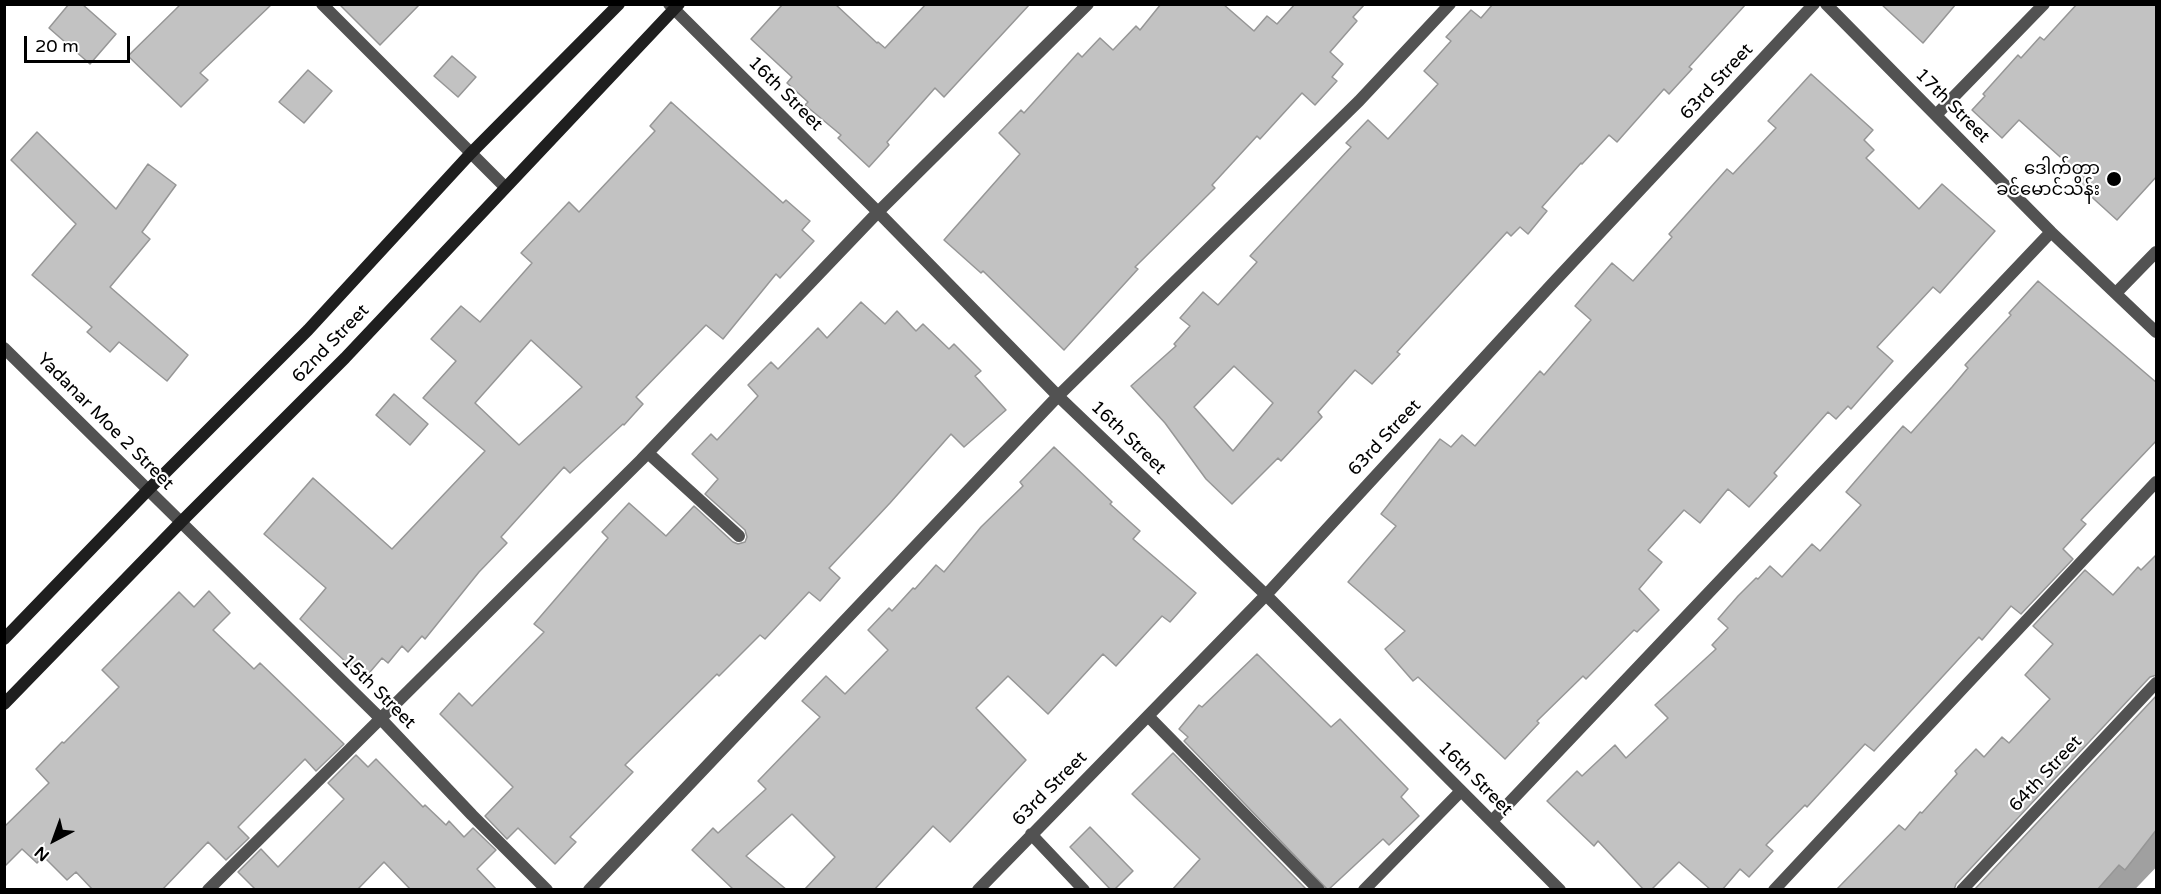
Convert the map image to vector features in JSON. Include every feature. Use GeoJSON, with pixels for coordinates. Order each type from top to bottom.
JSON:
{"type":"FeatureCollection","features":[{"type":"Feature","properties":{"kind":"main road","name":"62nd Street"},"geometry":{"type":"LineString","coordinates":[[4,639],[148,490],[308,330],[471,153],[619,4]]}},
{"type":"Feature","properties":{"kind":"main road","name":"62nd Street"},"geometry":{"type":"LineString","coordinates":[[4,704],[345,358],[674,6]]}},
{"type":"Feature","properties":{"kind":"street"},"geometry":{"type":"LineString","coordinates":[[322,4],[505,187]]}},
{"type":"Feature","properties":{"kind":"street"},"geometry":{"type":"LineString","coordinates":[[208,890],[648,453],[878,212],[1088,4]]}},
{"type":"Feature","properties":{"kind":"street"},"geometry":{"type":"LineString","coordinates":[[589,890],[1058,396],[1359,101],[1450,4]]}},
{"type":"Feature","properties":{"kind":"street","name":"63rd Street"},"geometry":{"type":"LineString","coordinates":[[978,890],[1266,595],[1814,4]]}},
{"type":"Feature","properties":{"kind":"street","name":"17th Street"},"geometry":{"type":"LineString","coordinates":[[1826,4],[2051,232],[2157,332]]}},
{"type":"Feature","properties":{"kind":"street"},"geometry":{"type":"LineString","coordinates":[[1936,115],[2043,4]]}},
{"type":"Feature","properties":{"kind":"street","name":"16th Street"},"geometry":{"type":"LineString","coordinates":[[674,6],[1058,396],[1266,595],[1560,890]]}},
{"type":"Feature","properties":{"kind":"street"},"geometry":{"type":"LineString","coordinates":[[1492,821],[2051,232]]}},
{"type":"Feature","properties":{"kind":"street"},"geometry":{"type":"LineString","coordinates":[[2116,293],[2157,252]]}},
{"type":"Feature","properties":{"kind":"street","name":"Yadanar Moe 2 Street"},"geometry":{"type":"LineString","coordinates":[[4,348],[181,522]]}},
{"type":"Feature","properties":{"kind":"street"},"geometry":{"type":"LineString","coordinates":[[648,453],[739,536]]}},
{"type":"Feature","properties":{"kind":"street"},"geometry":{"type":"LineString","coordinates":[[1774,890],[2157,482]]}},
{"type":"Feature","properties":{"kind":"street","name":"15th Street"},"geometry":{"type":"LineString","coordinates":[[181,522],[380,718],[464,807],[548,890]]}},
{"type":"Feature","properties":{"kind":"street","name":"64th Street"},"geometry":{"type":"LineString","coordinates":[[1962,890],[2157,683]]}},
{"type":"Feature","properties":{"kind":"street"},"geometry":{"type":"LineString","coordinates":[[1148,716],[1319,890]]}},
{"type":"Feature","properties":{"kind":"street"},"geometry":{"type":"LineString","coordinates":[[1364,890],[1461,791]]}},
{"type":"Feature","properties":{"kind":"street"},"geometry":{"type":"LineString","coordinates":[[1031,834],[1084,890]]}},
{"type":"Feature","properties":{"kind":"building"},"geometry":{"type":"Polygon","coordinates":[[[69,4],[82,4],[116,34],[90,64],[49,28],[69,4]]]}},
{"type":"Feature","properties":{"kind":"building"},"geometry":{"type":"Polygon","coordinates":[[[181,4],[272,4],[200,73],[208,80],[181,107],[128,56],[181,4]]]}},
{"type":"Feature","properties":{"kind":"building"},"geometry":{"type":"Polygon","coordinates":[[[339,4],[420,4],[380,45],[339,4]]]}},
{"type":"Feature","properties":{"kind":"building"},"geometry":{"type":"Polygon","coordinates":[[[783,4],[835,4],[885,48],[926,4],[1030,4],[944,97],[935,88],[887,142],[889,145],[869,167],[838,138],[841,135],[805,105],[808,102],[787,83],[792,77],[751,39],[783,4]]]}},
{"type":"Feature","properties":{"kind":"building"},"geometry":{"type":"Polygon","coordinates":[[[1161,4],[1223,4],[1254,31],[1267,16],[1277,24],[1295,4],[1365,4],[1353,17],[1357,21],[1330,52],[1343,64],[1332,77],[1337,81],[1315,105],[1302,93],[1260,139],[1257,136],[1212,185],[1215,188],[1135,267],[1138,269],[1064,350],[983,271],[981,273],[944,240],[1020,154],[999,133],[1021,110],[1024,113],[1078,53],[1082,57],[1100,38],[1113,50],[1136,26],[1140,30],[1161,4]]]}},
{"type":"Feature","properties":{"kind":"building"},"geometry":{"type":"Polygon","coordinates":[[[1493,4],[1746,4],[1689,67],[1692,69],[1669,94],[1664,89],[1617,142],[1609,135],[1581,163],[1542,207],[1547,211],[1528,234],[1520,227],[1511,236],[1507,232],[1397,352],[1400,354],[1372,384],[1355,370],[1318,412],[1322,417],[1281,461],[1278,458],[1232,504],[1206,479],[1165,423],[1131,386],[1176,346],[1174,344],[1190,326],[1180,318],[1203,292],[1218,305],[1257,262],[1250,256],[1351,147],[1346,143],[1368,120],[1388,139],[1438,84],[1424,71],[1451,41],[1446,37],[1471,10],[1481,18],[1493,4]],[[1234,366],[1194,407],[1233,451],[1273,403],[1234,366]]]}},
{"type":"Feature","properties":{"kind":"building"},"geometry":{"type":"Polygon","coordinates":[[[1881,4],[1956,4],[1923,43],[1881,4]]]}},
{"type":"Feature","properties":{"kind":"building"},"geometry":{"type":"Polygon","coordinates":[[[2077,4],[2157,4],[2157,176],[2117,220],[2073,180],[2078,173],[2019,120],[2002,138],[1972,110],[1985,96],[1983,94],[2018,55],[2021,58],[2040,37],[2044,40],[2077,4]]]}},
{"type":"Feature","properties":{"kind":"building"},"geometry":{"type":"Polygon","coordinates":[[[452,56],[476,77],[458,97],[434,76],[452,56]]]}},
{"type":"Feature","properties":{"kind":"building"},"geometry":{"type":"Polygon","coordinates":[[[308,70],[332,91],[304,123],[279,102],[308,70]]]}},
{"type":"Feature","properties":{"kind":"building"},"geometry":{"type":"Polygon","coordinates":[[[1811,74],[1873,130],[1864,140],[1874,150],[1866,158],[1919,209],[1942,184],[1995,231],[1940,293],[1933,287],[1877,347],[1893,361],[1851,409],[1848,406],[1836,419],[1828,412],[1774,473],[1777,476],[1749,507],[1728,489],[1700,523],[1684,510],[1648,550],[1662,562],[1639,589],[1659,610],[1637,632],[1634,630],[1586,679],[1583,676],[1537,721],[1539,723],[1505,759],[1418,677],[1413,681],[1385,649],[1405,631],[1348,582],[1396,526],[1381,514],[1440,439],[1451,447],[1462,435],[1475,446],[1540,371],[1544,375],[1591,320],[1575,306],[1612,263],[1633,281],[1672,237],[1669,234],[1727,169],[1733,174],[1776,128],[1768,121],[1811,74]]]}},
{"type":"Feature","properties":{"kind":"building"},"geometry":{"type":"Polygon","coordinates":[[[671,102],[783,203],[786,200],[810,221],[802,230],[814,241],[780,278],[776,274],[723,339],[706,325],[636,397],[643,404],[624,425],[570,473],[564,467],[501,537],[507,543],[479,572],[425,639],[422,636],[408,652],[402,646],[388,663],[382,658],[364,679],[300,619],[326,588],[264,534],[313,478],[392,549],[485,451],[423,398],[456,361],[431,339],[461,306],[480,322],[532,263],[521,253],[569,202],[579,212],[655,131],[650,126],[671,102]],[[531,340],[475,403],[519,445],[582,387],[531,340]]]}},
{"type":"Feature","properties":{"kind":"building"},"geometry":{"type":"Polygon","coordinates":[[[37,132],[116,209],[148,164],[176,185],[142,232],[150,239],[110,287],[188,355],[167,381],[119,342],[110,352],[87,332],[92,327],[32,275],[76,224],[11,160],[37,132]]]}},
{"type":"Feature","properties":{"kind":"building"},"geometry":{"type":"Polygon","coordinates":[[[2038,281],[2157,383],[2157,440],[2081,520],[2086,524],[2063,549],[2073,559],[2021,614],[2011,606],[1982,640],[1979,637],[1874,751],[1865,744],[1807,807],[1805,805],[1766,845],[1773,851],[1749,877],[1740,869],[1722,890],[1711,890],[1679,862],[1651,890],[1644,890],[1598,841],[1594,846],[1547,801],[1577,771],[1582,776],[1615,745],[1626,758],[1668,718],[1655,705],[1716,649],[1712,645],[1728,628],[1718,619],[1738,596],[1770,566],[1782,577],[1812,544],[1820,551],[1861,505],[1846,492],[1903,426],[1911,433],[1968,368],[1965,365],[2011,315],[2009,313],[2038,281]]]}},
{"type":"Feature","properties":{"kind":"building"},"geometry":{"type":"Polygon","coordinates":[[[861,302],[885,324],[897,311],[916,331],[923,324],[949,349],[954,344],[981,371],[975,376],[1006,410],[964,447],[951,434],[829,568],[840,578],[820,601],[809,592],[765,639],[760,635],[625,765],[633,772],[570,837],[576,842],[555,864],[518,828],[507,839],[485,816],[513,787],[440,714],[459,693],[472,706],[544,632],[534,624],[608,538],[602,532],[629,503],[666,536],[694,506],[733,542],[738,544],[745,542],[747,537],[745,530],[705,494],[718,479],[692,454],[711,434],[717,440],[758,396],[748,385],[771,362],[778,369],[818,328],[827,338],[861,302]]]}},
{"type":"Feature","properties":{"kind":"building"},"geometry":{"type":"Polygon","coordinates":[[[394,394],[428,424],[410,445],[376,415],[394,394]]]}},
{"type":"Feature","properties":{"kind":"building"},"geometry":{"type":"Polygon","coordinates":[[[1054,447],[1140,531],[1133,539],[1196,593],[1170,622],[1162,616],[1116,666],[1103,654],[1048,714],[1008,676],[976,708],[1026,760],[950,842],[933,826],[874,890],[804,890],[835,857],[792,814],[746,856],[787,890],[734,890],[692,850],[713,828],[718,833],[766,789],[758,781],[820,717],[802,701],[826,676],[845,694],[888,650],[868,630],[889,608],[892,611],[936,565],[944,572],[981,527],[1023,486],[1020,482],[1054,447]]]}},
{"type":"Feature","properties":{"kind":"building"},"geometry":{"type":"Polygon","coordinates":[[[2157,554],[2157,675],[2150,677],[1956,884],[1954,890],[1836,890],[1899,825],[1905,830],[1920,812],[1922,813],[1957,774],[1955,771],[1976,749],[1984,757],[2002,737],[2009,743],[2050,699],[2025,675],[2053,644],[2033,626],[2085,570],[2113,595],[2138,567],[2141,570],[2157,554]]]}},
{"type":"Feature","properties":{"kind":"building"},"geometry":{"type":"Polygon","coordinates":[[[209,591],[230,613],[213,630],[254,669],[260,663],[344,744],[316,771],[305,759],[238,827],[249,838],[226,860],[208,842],[162,890],[93,890],[76,872],[67,880],[43,856],[37,863],[22,849],[4,867],[4,827],[49,783],[36,769],[119,687],[102,670],[179,592],[194,607],[209,591]]]}},
{"type":"Feature","properties":{"kind":"building"},"geometry":{"type":"Polygon","coordinates":[[[1257,654],[1331,727],[1340,719],[1408,789],[1401,797],[1419,816],[1389,845],[1383,839],[1328,890],[1184,741],[1188,737],[1179,729],[1199,705],[1202,707],[1257,654]]]}},
{"type":"Feature","properties":{"kind":"building"},"geometry":{"type":"Polygon","coordinates":[[[2157,695],[2157,829],[2125,870],[2119,865],[2097,890],[1974,890],[2157,695]]]}},
{"type":"Feature","properties":{"kind":"building"},"geometry":{"type":"Polygon","coordinates":[[[1173,753],[1307,890],[1172,890],[1200,859],[1132,794],[1173,753]]]}},
{"type":"Feature","properties":{"kind":"building"},"geometry":{"type":"Polygon","coordinates":[[[356,755],[368,767],[376,759],[423,807],[425,805],[446,825],[449,821],[464,837],[473,828],[496,850],[477,869],[497,890],[411,890],[384,862],[357,890],[256,890],[238,872],[261,849],[278,867],[344,799],[328,783],[356,755]]]}},
{"type":"Feature","properties":{"kind":"building"},"geometry":{"type":"Polygon","coordinates":[[[1090,827],[1133,871],[1114,890],[1111,890],[1070,847],[1090,827]]]}},
{"type":"Feature","properties":{"kind":"waterway"},"geometry":{"type":"LineString","coordinates":[[2108,890],[2156,840]]}},
{"type":"Feature","properties":{"kind":"place","name":"ဒေါက်တာ ခင်မောင်သိန်း"},"geometry":{"type":"Point","coordinates":[2114,179]}}]}
